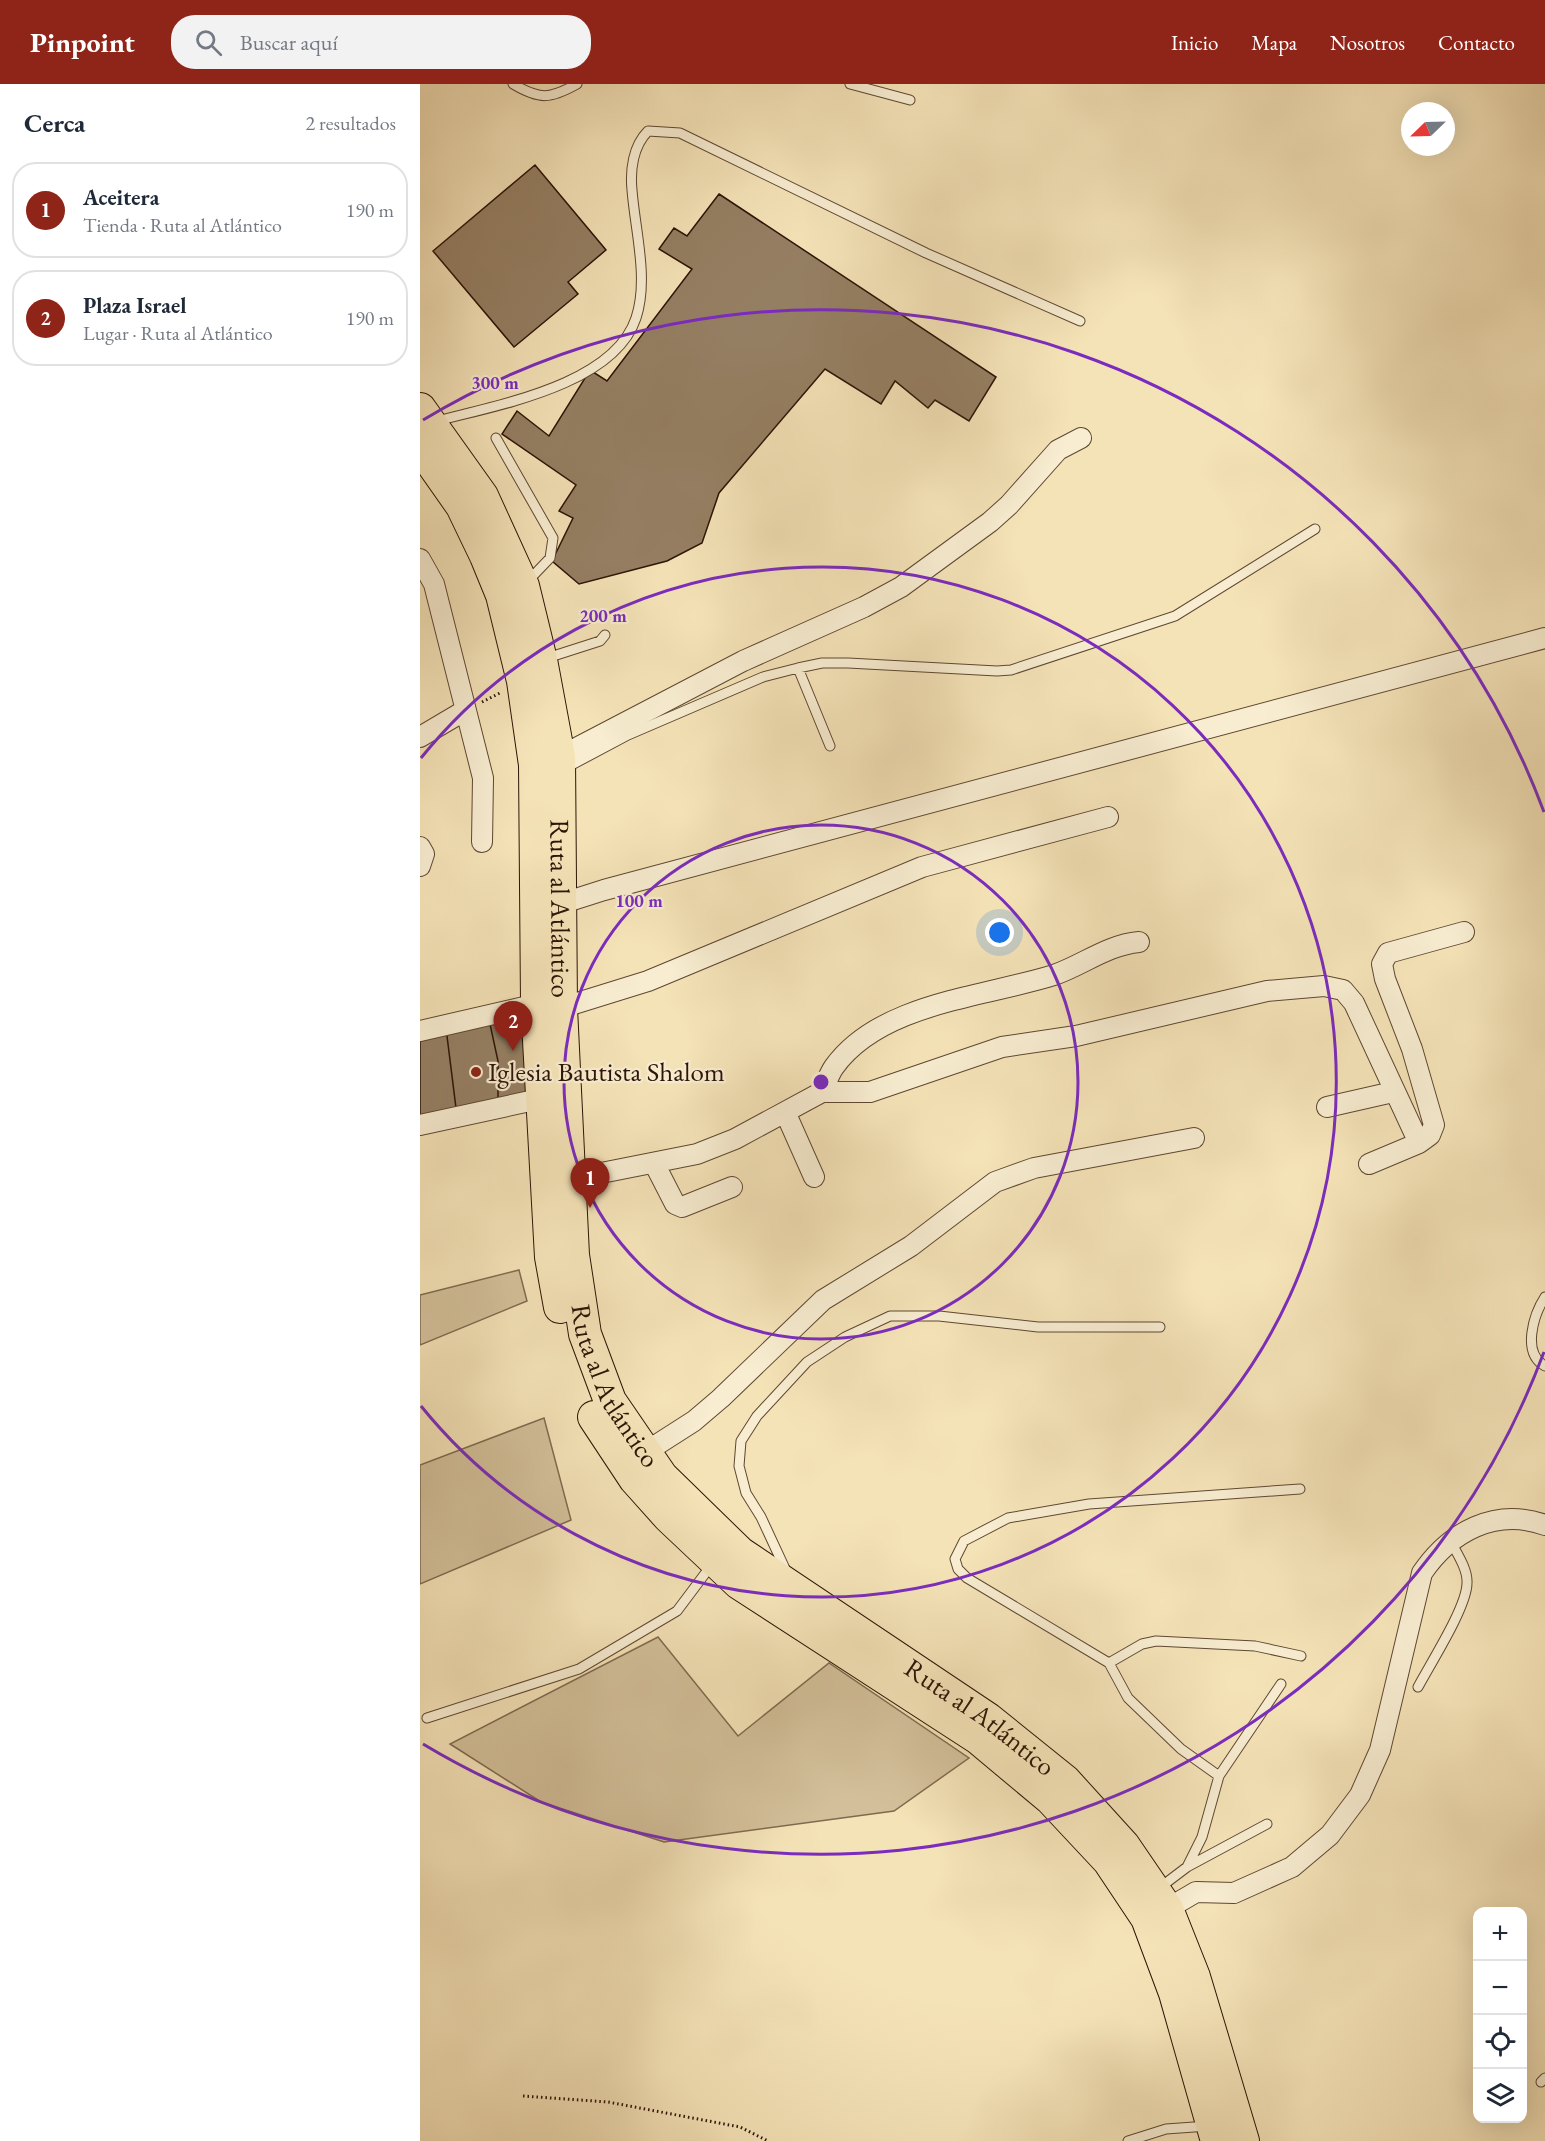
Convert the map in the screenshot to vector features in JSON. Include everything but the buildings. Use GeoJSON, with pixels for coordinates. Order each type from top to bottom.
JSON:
{"type":"FeatureCollection","features":[{"type":"Feature","properties":{"kind":"highway","name":"Ruta al Atlántico"},"geometry":{"type":"LineString","coordinates":[[424,426],[482,496],[523,586],[532,670],[535,765],[549,1006],[571,1179],[573,1255],[585,1334],[610,1401],[662,1477],[740,1553],[795,1592],[988,1719],[1065,1781],[1124,1846],[1161,1900],[1194,1977],[1243,2141]]}},
{"type":"Feature","properties":{"kind":"highway","name":"Ruta al Atlántico"},"geometry":{"type":"LineString","coordinates":[[424,426],[486,556],[532,670],[559,764],[560,904],[549,1006],[544,1098],[551,1257],[566,1339],[590,1411],[635,1479],[669,1517],[739,1583],[978,1738],[1051,1799],[1109,1861],[1147,1918],[1175,1993],[1215,2133]]}},
{"type":"Feature","properties":{"kind":"street"},"geometry":{"type":"LineString","coordinates":[[559,764],[743,661],[864,607],[901,587],[990,522],[1009,505],[1058,450],[1081,438]]}},
{"type":"Feature","properties":{"kind":"street"},"geometry":{"type":"LineString","coordinates":[[420,559],[483,778],[482,842]]}},
{"type":"Feature","properties":{"kind":"street"},"geometry":{"type":"LineString","coordinates":[[560,904],[604,890],[1545,638]]}},
{"type":"Feature","properties":{"kind":"street"},"geometry":{"type":"LineString","coordinates":[[420,737],[464,711]]}},
{"type":"Feature","properties":{"kind":"street"},"geometry":{"type":"LineString","coordinates":[[420,1031],[549,1006],[648,981],[922,867],[1108,817]]}},
{"type":"Feature","properties":{"kind":"street"},"geometry":{"type":"LineString","coordinates":[[420,847],[424,854],[420,866]]}},
{"type":"Feature","properties":{"kind":"street"},"geometry":{"type":"LineString","coordinates":[[1369,1164],[1419,1143],[1430,1135],[1434,1125],[1412,1049],[1385,979],[1383,964],[1388,952],[1464,932]]}},
{"type":"Feature","properties":{"kind":"street"},"geometry":{"type":"LineString","coordinates":[[822,1092],[834,1067],[855,1046],[905,1014],[1057,974],[1126,943],[1139,942]]}},
{"type":"Feature","properties":{"kind":"street"},"geometry":{"type":"LineString","coordinates":[[571,1179],[697,1154],[735,1139],[786,1114],[822,1092],[870,1092],[1002,1047],[1076,1036],[1253,993],[1324,986],[1343,990],[1354,1003],[1393,1092],[1419,1143]]}},
{"type":"Feature","properties":{"kind":"street"},"geometry":{"type":"LineString","coordinates":[[1327,1107],[1393,1092]]}},
{"type":"Feature","properties":{"kind":"street"},"geometry":{"type":"LineString","coordinates":[[420,1125],[544,1098]]}},
{"type":"Feature","properties":{"kind":"street"},"geometry":{"type":"LineString","coordinates":[[786,1114],[813,1177]]}},
{"type":"Feature","properties":{"kind":"street"},"geometry":{"type":"LineString","coordinates":[[644,1452],[694,1421],[823,1300],[911,1246],[995,1182],[1034,1168],[1194,1138]]}},
{"type":"Feature","properties":{"kind":"street"},"geometry":{"type":"LineString","coordinates":[[654,1163],[675,1204],[682,1208],[732,1187]]}},
{"type":"Feature","properties":{"kind":"street"},"geometry":{"type":"LineString","coordinates":[[1161,1900],[1196,1892],[1234,1893],[1292,1867],[1330,1835],[1360,1795],[1380,1750],[1422,1573],[1434,1555],[1450,1540],[1468,1529],[1489,1521],[1532,1520],[1545,1526]]}},
{"type":"Feature","properties":{"kind":"lane"},"geometry":{"type":"LineString","coordinates":[[513,84],[533,96],[558,95],[577,84]]}},
{"type":"Feature","properties":{"kind":"lane"},"geometry":{"type":"LineString","coordinates":[[850,84],[910,100]]}},
{"type":"Feature","properties":{"kind":"lane"},"geometry":{"type":"LineString","coordinates":[[424,426],[578,378],[623,345],[637,318],[641,290],[631,176],[638,140],[648,131],[680,133],[926,253],[1080,321]]}},
{"type":"Feature","properties":{"kind":"lane"},"geometry":{"type":"LineString","coordinates":[[496,438],[554,538],[550,558],[523,586]]}},
{"type":"Feature","properties":{"kind":"lane"},"geometry":{"type":"LineString","coordinates":[[559,764],[763,677],[822,663],[997,672],[1011,670],[1175,616],[1315,529]]}},
{"type":"Feature","properties":{"kind":"lane"},"geometry":{"type":"LineString","coordinates":[[532,670],[600,641],[605,635]]}},
{"type":"Feature","properties":{"kind":"lane"},"geometry":{"type":"LineString","coordinates":[[798,668],[830,746]]}},
{"type":"Feature","properties":{"kind":"lane"},"geometry":{"type":"LineString","coordinates":[[1545,1297],[1536,1311],[1531,1343],[1539,1363],[1545,1366]]}},
{"type":"Feature","properties":{"kind":"lane"},"geometry":{"type":"LineString","coordinates":[[795,1592],[761,1517],[746,1494],[739,1466],[741,1441],[757,1416],[807,1362],[845,1337],[890,1316],[939,1316],[1038,1327],[1161,1327]]}},
{"type":"Feature","properties":{"kind":"lane"},"geometry":{"type":"LineString","coordinates":[[1219,1776],[1181,1749],[1128,1698],[1110,1663],[967,1578],[958,1569],[955,1558],[964,1541],[1008,1518],[1089,1504],[1300,1489]]}},
{"type":"Feature","properties":{"kind":"lane"},"geometry":{"type":"LineString","coordinates":[[1418,1688],[1462,1603],[1468,1582],[1450,1540]]}},
{"type":"Feature","properties":{"kind":"lane"},"geometry":{"type":"LineString","coordinates":[[427,1718],[579,1670],[677,1611],[715,1560]]}},
{"type":"Feature","properties":{"kind":"lane"},"geometry":{"type":"LineString","coordinates":[[1110,1663],[1142,1644],[1156,1641],[1255,1646],[1301,1656]]}},
{"type":"Feature","properties":{"kind":"lane"},"geometry":{"type":"LineString","coordinates":[[1161,1900],[1187,1867],[1202,1837],[1219,1776],[1281,1684]]}},
{"type":"Feature","properties":{"kind":"lane"},"geometry":{"type":"LineString","coordinates":[[1187,1867],[1267,1824]]}},
{"type":"Feature","properties":{"kind":"lane"},"geometry":{"type":"LineString","coordinates":[[1128,2141],[1166,2129],[1215,2133]]}},
{"type":"Feature","properties":{"kind":"path"},"geometry":{"type":"LineString","coordinates":[[464,711],[532,670]]}},
{"type":"Feature","properties":{"kind":"path"},"geometry":{"type":"LineString","coordinates":[[523,2097],[608,2102],[740,2127],[768,2141]]}},
{"type":"Feature","properties":{"kind":"shaded area"},"geometry":{"type":"Polygon","coordinates":[[[519,1270],[527,1301],[420,1345],[420,1295],[519,1270]]]}},
{"type":"Feature","properties":{"kind":"shaded area"},"geometry":{"type":"Polygon","coordinates":[[[544,1418],[571,1520],[420,1584],[420,1465],[544,1418]]]}},
{"type":"Feature","properties":{"kind":"shaded area"},"geometry":{"type":"Polygon","coordinates":[[[658,1637],[738,1736],[829,1663],[969,1758],[894,1811],[664,1842],[541,1802],[450,1744],[658,1637]]]}},
{"type":"Feature","properties":{"kind":"place","name":"Plaza Israel"},"geometry":{"type":"Point","coordinates":[513,1051]}},
{"type":"Feature","properties":{"kind":"place","name":"Iglesia Bautista Shalom"},"geometry":{"type":"Point","coordinates":[476,1072]}},
{"type":"Feature","properties":{"kind":"place","name":"Aceitera"},"geometry":{"type":"Point","coordinates":[590,1208]}}]}
